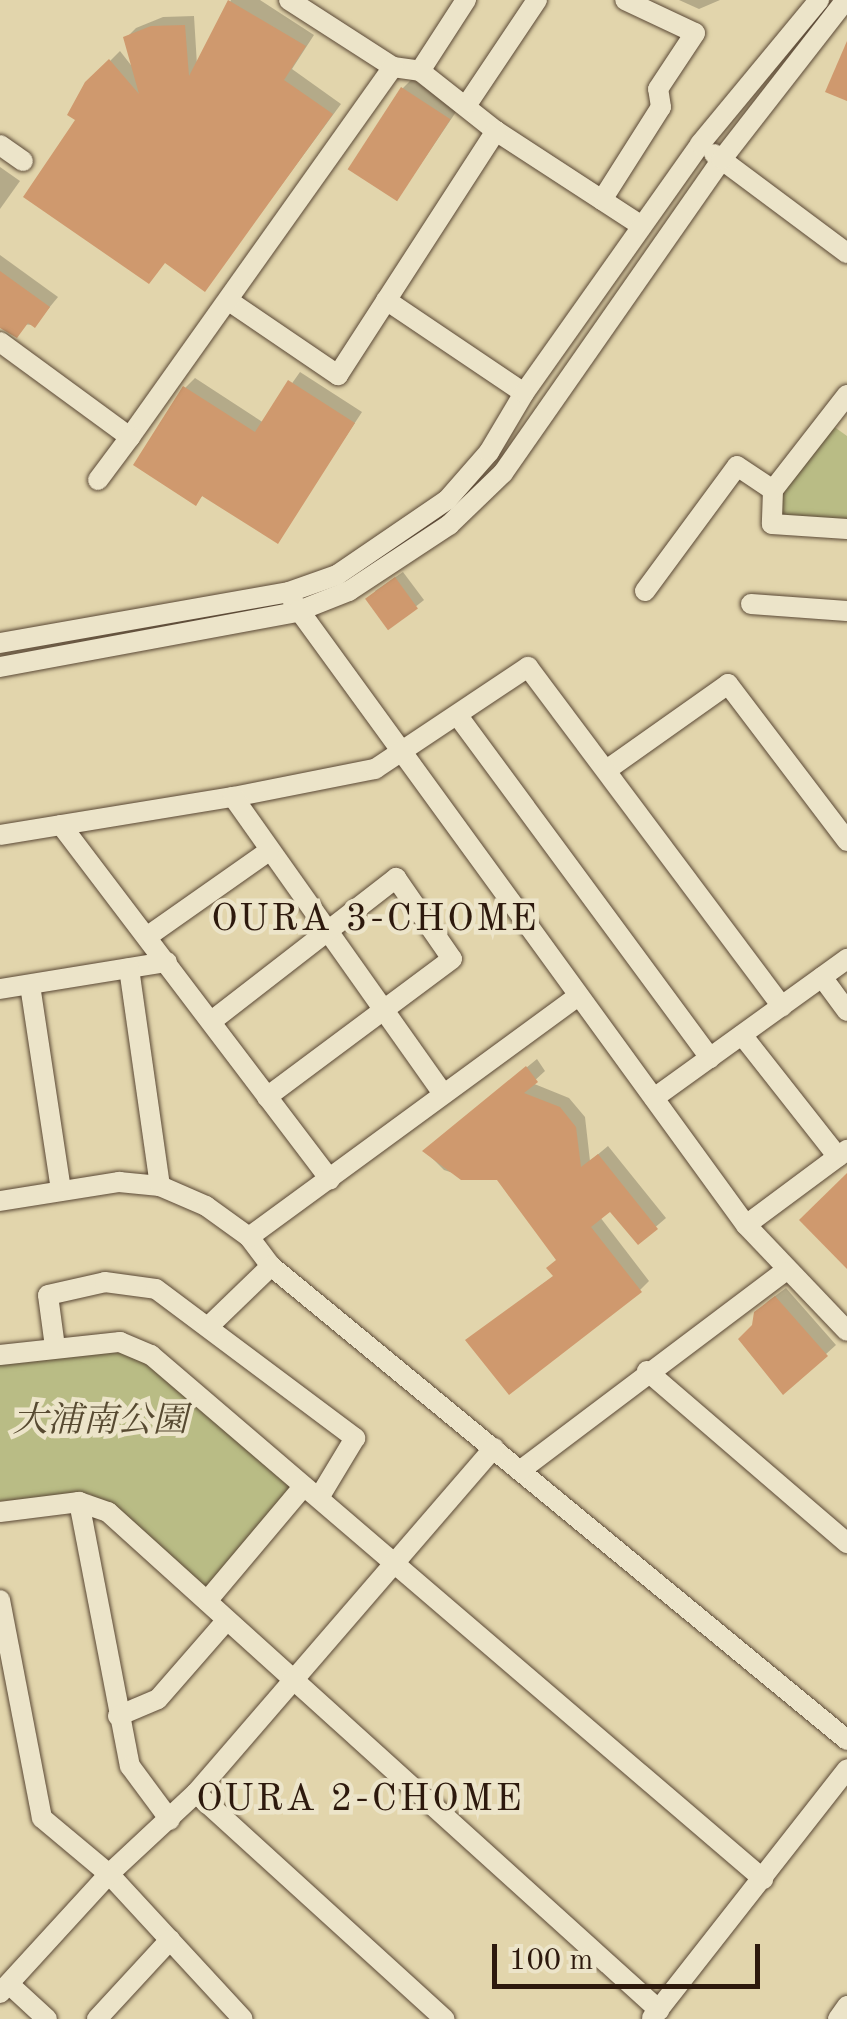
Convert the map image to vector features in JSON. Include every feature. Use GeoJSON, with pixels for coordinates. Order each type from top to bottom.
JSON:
{"type":"FeatureCollection","features":[{"type":"Feature","properties":{"kind":"street"},"geometry":{"type":"LineString","coordinates":[[288,0],[393,67],[420,71],[468,102],[496,131],[640,225]]}},
{"type":"Feature","properties":{"kind":"street"},"geometry":{"type":"LineString","coordinates":[[420,71],[466,0]]}},
{"type":"Feature","properties":{"kind":"street"},"geometry":{"type":"LineString","coordinates":[[468,102],[537,0]]}},
{"type":"Feature","properties":{"kind":"street"},"geometry":{"type":"LineString","coordinates":[[602,200],[661,107],[658,89],[695,33],[625,0]]}},
{"type":"Feature","properties":{"kind":"street"},"geometry":{"type":"LineString","coordinates":[[0,643],[293,602],[447,500],[490,452],[524,393],[700,144],[819,0]]}},
{"type":"Feature","properties":{"kind":"street"},"geometry":{"type":"LineString","coordinates":[[0,667],[349,591],[404,558],[502,474],[722,159],[846,0]]}},
{"type":"Feature","properties":{"kind":"street"},"geometry":{"type":"LineString","coordinates":[[98,480],[393,67]]}},
{"type":"Feature","properties":{"kind":"street"},"geometry":{"type":"LineString","coordinates":[[229,301],[338,375],[496,131]]}},
{"type":"Feature","properties":{"kind":"street"},"geometry":{"type":"LineString","coordinates":[[700,144],[847,252]]}},
{"type":"Feature","properties":{"kind":"street"},"geometry":{"type":"LineString","coordinates":[[0,145],[23,161]]}},
{"type":"Feature","properties":{"kind":"street"},"geometry":{"type":"LineString","coordinates":[[386,300],[524,393]]}},
{"type":"Feature","properties":{"kind":"street"},"geometry":{"type":"LineString","coordinates":[[0,342],[130,437]]}},
{"type":"Feature","properties":{"kind":"street"},"geometry":{"type":"LineString","coordinates":[[847,395],[773,490],[772,524],[847,528]]}},
{"type":"Feature","properties":{"kind":"street"},"geometry":{"type":"LineString","coordinates":[[645,590],[737,466],[773,490]]}},
{"type":"Feature","properties":{"kind":"street"},"geometry":{"type":"LineString","coordinates":[[293,602],[400,757],[746,1226],[784,1272],[847,1331]]}},
{"type":"Feature","properties":{"kind":"street"},"geometry":{"type":"LineString","coordinates":[[751,604],[847,611]]}},
{"type":"Feature","properties":{"kind":"street"},"geometry":{"type":"LineString","coordinates":[[0,835],[234,797],[376,769],[400,757],[528,667],[782,1006]]}},
{"type":"Feature","properties":{"kind":"street"},"geometry":{"type":"LineString","coordinates":[[608,769],[728,684],[847,841]]}},
{"type":"Feature","properties":{"kind":"street"},"geometry":{"type":"LineString","coordinates":[[458,716],[710,1058]]}},
{"type":"Feature","properties":{"kind":"street"},"geometry":{"type":"LineString","coordinates":[[234,797],[442,1092]]}},
{"type":"Feature","properties":{"kind":"street"},"geometry":{"type":"LineString","coordinates":[[62,826],[330,1179]]}},
{"type":"Feature","properties":{"kind":"street"},"geometry":{"type":"LineString","coordinates":[[148,936],[269,851]]}},
{"type":"Feature","properties":{"kind":"street"},"geometry":{"type":"LineString","coordinates":[[213,1020],[396,878],[452,959],[268,1097]]}},
{"type":"Feature","properties":{"kind":"street"},"geometry":{"type":"LineString","coordinates":[[654,1098],[847,959]]}},
{"type":"Feature","properties":{"kind":"street"},"geometry":{"type":"LineString","coordinates":[[0,989],[167,962]]}},
{"type":"Feature","properties":{"kind":"street"},"geometry":{"type":"LineString","coordinates":[[129,968],[160,1186]]}},
{"type":"Feature","properties":{"kind":"street"},"geometry":{"type":"LineString","coordinates":[[822,977],[847,1011]]}},
{"type":"Feature","properties":{"kind":"street"},"geometry":{"type":"LineString","coordinates":[[30,985],[60,1191]]}},
{"type":"Feature","properties":{"kind":"street"},"geometry":{"type":"LineString","coordinates":[[250,1236],[578,996]]}},
{"type":"Feature","properties":{"kind":"street"},"geometry":{"type":"LineString","coordinates":[[742,1035],[842,1153],[746,1226]]}},
{"type":"Feature","properties":{"kind":"street"},"geometry":{"type":"LineString","coordinates":[[0,1201],[118,1182],[160,1186],[206,1206],[250,1236],[272,1266],[847,1740]]}},
{"type":"Feature","properties":{"kind":"street"},"geometry":{"type":"LineString","coordinates":[[210,1325],[272,1266]]}},
{"type":"Feature","properties":{"kind":"street"},"geometry":{"type":"LineString","coordinates":[[520,1470],[784,1272]]}},
{"type":"Feature","properties":{"kind":"street"},"geometry":{"type":"LineString","coordinates":[[55,1347],[48,1294],[105,1282],[156,1289],[210,1325],[355,1438],[312,1491],[207,1601]]}},
{"type":"Feature","properties":{"kind":"street"},"geometry":{"type":"LineString","coordinates":[[0,1355],[120,1342],[151,1355],[763,1879]]}},
{"type":"Feature","properties":{"kind":"street"},"geometry":{"type":"LineString","coordinates":[[647,1372],[847,1543]]}},
{"type":"Feature","properties":{"kind":"street"},"geometry":{"type":"LineString","coordinates":[[47,2019],[5,1989],[109,1874],[196,1793],[398,1565],[494,1448]]}},
{"type":"Feature","properties":{"kind":"street"},"geometry":{"type":"LineString","coordinates":[[78,1502],[130,1766],[170,1820]]}},
{"type":"Feature","properties":{"kind":"street"},"geometry":{"type":"LineString","coordinates":[[0,1512],[78,1502],[108,1512],[655,2014],[847,1769]]}},
{"type":"Feature","properties":{"kind":"street"},"geometry":{"type":"LineString","coordinates":[[0,1600],[42,1818],[109,1874],[242,2019]]}},
{"type":"Feature","properties":{"kind":"street"},"geometry":{"type":"LineString","coordinates":[[118,1716],[158,1699],[226,1620]]}},
{"type":"Feature","properties":{"kind":"street"},"geometry":{"type":"LineString","coordinates":[[196,1793],[444,2019]]}},
{"type":"Feature","properties":{"kind":"street"},"geometry":{"type":"LineString","coordinates":[[96,2019],[170,1940]]}},
{"type":"Feature","properties":{"kind":"street"},"geometry":{"type":"LineString","coordinates":[[838,2019],[847,2006]]}},
{"type":"Feature","properties":{"kind":"green space"},"geometry":{"type":"Polygon","coordinates":[[[833,426],[847,436],[847,521],[781,515],[780,494],[833,426]]]}},
{"type":"Feature","properties":{"kind":"green space","name":"大浦南公園"},"geometry":{"type":"Polygon","coordinates":[[[119,1349],[145,1361],[290,1484],[291,1492],[212,1585],[204,1586],[90,1494],[0,1501],[0,1363],[119,1349]]]}},
{"type":"Feature","properties":{"kind":"building"},"geometry":{"type":"Polygon","coordinates":[[[228,0],[306,46],[284,80],[333,114],[205,292],[165,263],[149,284],[23,197],[75,120],[67,115],[85,82],[109,59],[139,94],[123,37],[151,26],[185,25],[189,76],[228,0]]]}},
{"type":"Feature","properties":{"kind":"building"},"geometry":{"type":"Polygon","coordinates":[[[847,41],[847,101],[825,92],[847,41]]]}},
{"type":"Feature","properties":{"kind":"building"},"geometry":{"type":"Polygon","coordinates":[[[401,87],[450,119],[397,201],[348,169],[401,87]]]}},
{"type":"Feature","properties":{"kind":"building"},"geometry":{"type":"Polygon","coordinates":[[[0,271],[50,307],[35,328],[28,323],[17,338],[0,328],[0,271]]]}},
{"type":"Feature","properties":{"kind":"building"},"geometry":{"type":"Polygon","coordinates":[[[288,380],[355,423],[278,544],[202,496],[196,506],[133,465],[183,386],[255,432],[288,380]]]}},
{"type":"Feature","properties":{"kind":"building"},"geometry":{"type":"Polygon","coordinates":[[[395,577],[418,609],[388,630],[365,599],[395,577]]]}},
{"type":"Feature","properties":{"kind":"building"},"geometry":{"type":"Polygon","coordinates":[[[526,1066],[538,1082],[524,1093],[560,1107],[576,1127],[581,1167],[598,1154],[658,1229],[638,1245],[610,1212],[591,1227],[642,1292],[509,1395],[465,1340],[553,1276],[546,1268],[556,1260],[497,1180],[461,1180],[422,1151],[526,1066]]]}},
{"type":"Feature","properties":{"kind":"building"},"geometry":{"type":"Polygon","coordinates":[[[847,1173],[847,1269],[799,1220],[847,1173]]]}},
{"type":"Feature","properties":{"kind":"building"},"geometry":{"type":"Polygon","coordinates":[[[775,1296],[828,1356],[783,1395],[738,1339],[752,1325],[754,1312],[775,1296]]]}},
{"type":"Feature","properties":{"kind":"district","name":"OURA 3-CHOME"},"geometry":{"type":"Point","coordinates":[375,921]}},
{"type":"Feature","properties":{"kind":"district","name":"OURA 2-CHOME"},"geometry":{"type":"Point","coordinates":[360,1801]}}]}
